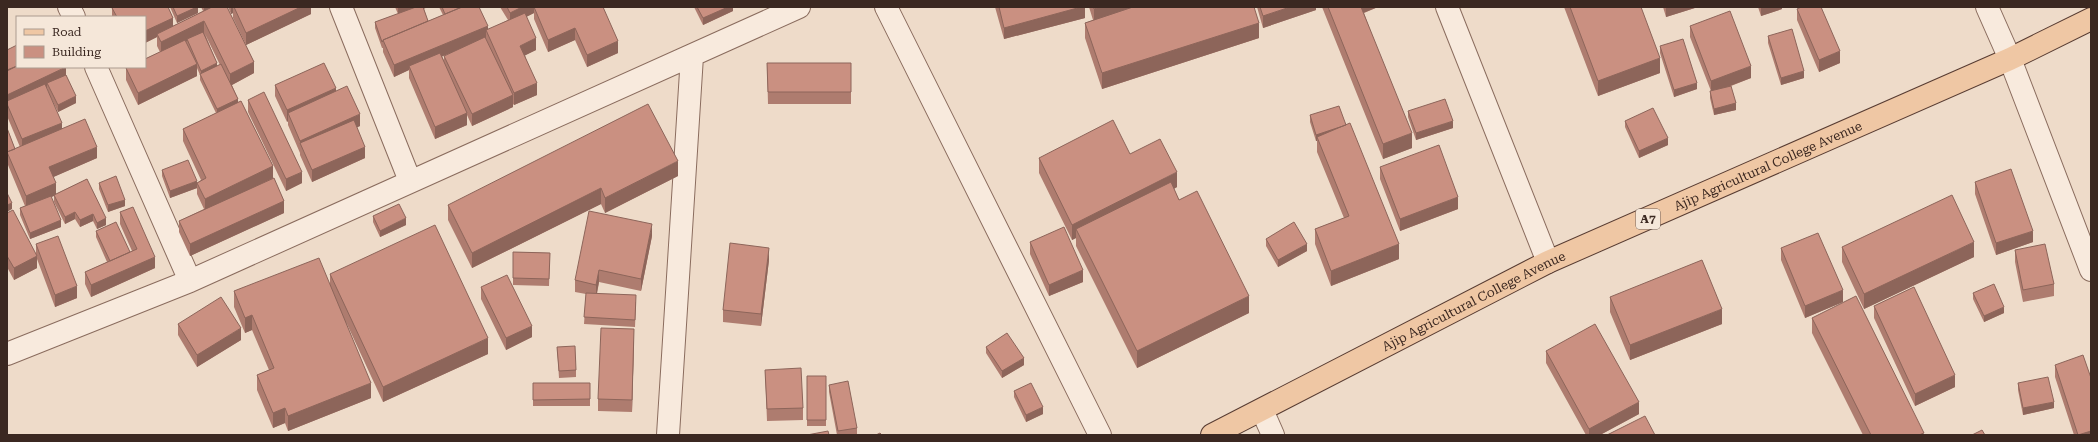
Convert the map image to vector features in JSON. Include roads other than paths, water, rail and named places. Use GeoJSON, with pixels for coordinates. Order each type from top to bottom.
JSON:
{"type":"FeatureCollection","features":[{"type":"Feature","properties":{"kind":"main road","name":"Ajip Agricultural College Avenue"},"geometry":{"type":"LineString","coordinates":[[1212,435],[1548,262],[2010,59],[2091,19]]}},
{"type":"Feature","properties":{"kind":"street"},"geometry":{"type":"LineString","coordinates":[[69,7],[74,16]]}},
{"type":"Feature","properties":{"kind":"street"},"geometry":{"type":"LineString","coordinates":[[341,7],[410,181]]}},
{"type":"Feature","properties":{"kind":"street"},"geometry":{"type":"LineString","coordinates":[[7,354],[190,280],[799,7]]}},
{"type":"Feature","properties":{"kind":"street"},"geometry":{"type":"LineString","coordinates":[[886,7],[1100,435]]}},
{"type":"Feature","properties":{"kind":"street"},"geometry":{"type":"LineString","coordinates":[[1447,7],[1548,262]]}},
{"type":"Feature","properties":{"kind":"street"},"geometry":{"type":"LineString","coordinates":[[1987,7],[2010,59],[2091,270]]}},
{"type":"Feature","properties":{"kind":"street"},"geometry":{"type":"LineString","coordinates":[[668,435],[692,56]]}},
{"type":"Feature","properties":{"kind":"street"},"geometry":{"type":"LineString","coordinates":[[96,68],[190,280]]}},
{"type":"Feature","properties":{"kind":"street"},"geometry":{"type":"LineString","coordinates":[[1262,410],[1273,435]]}}]}
